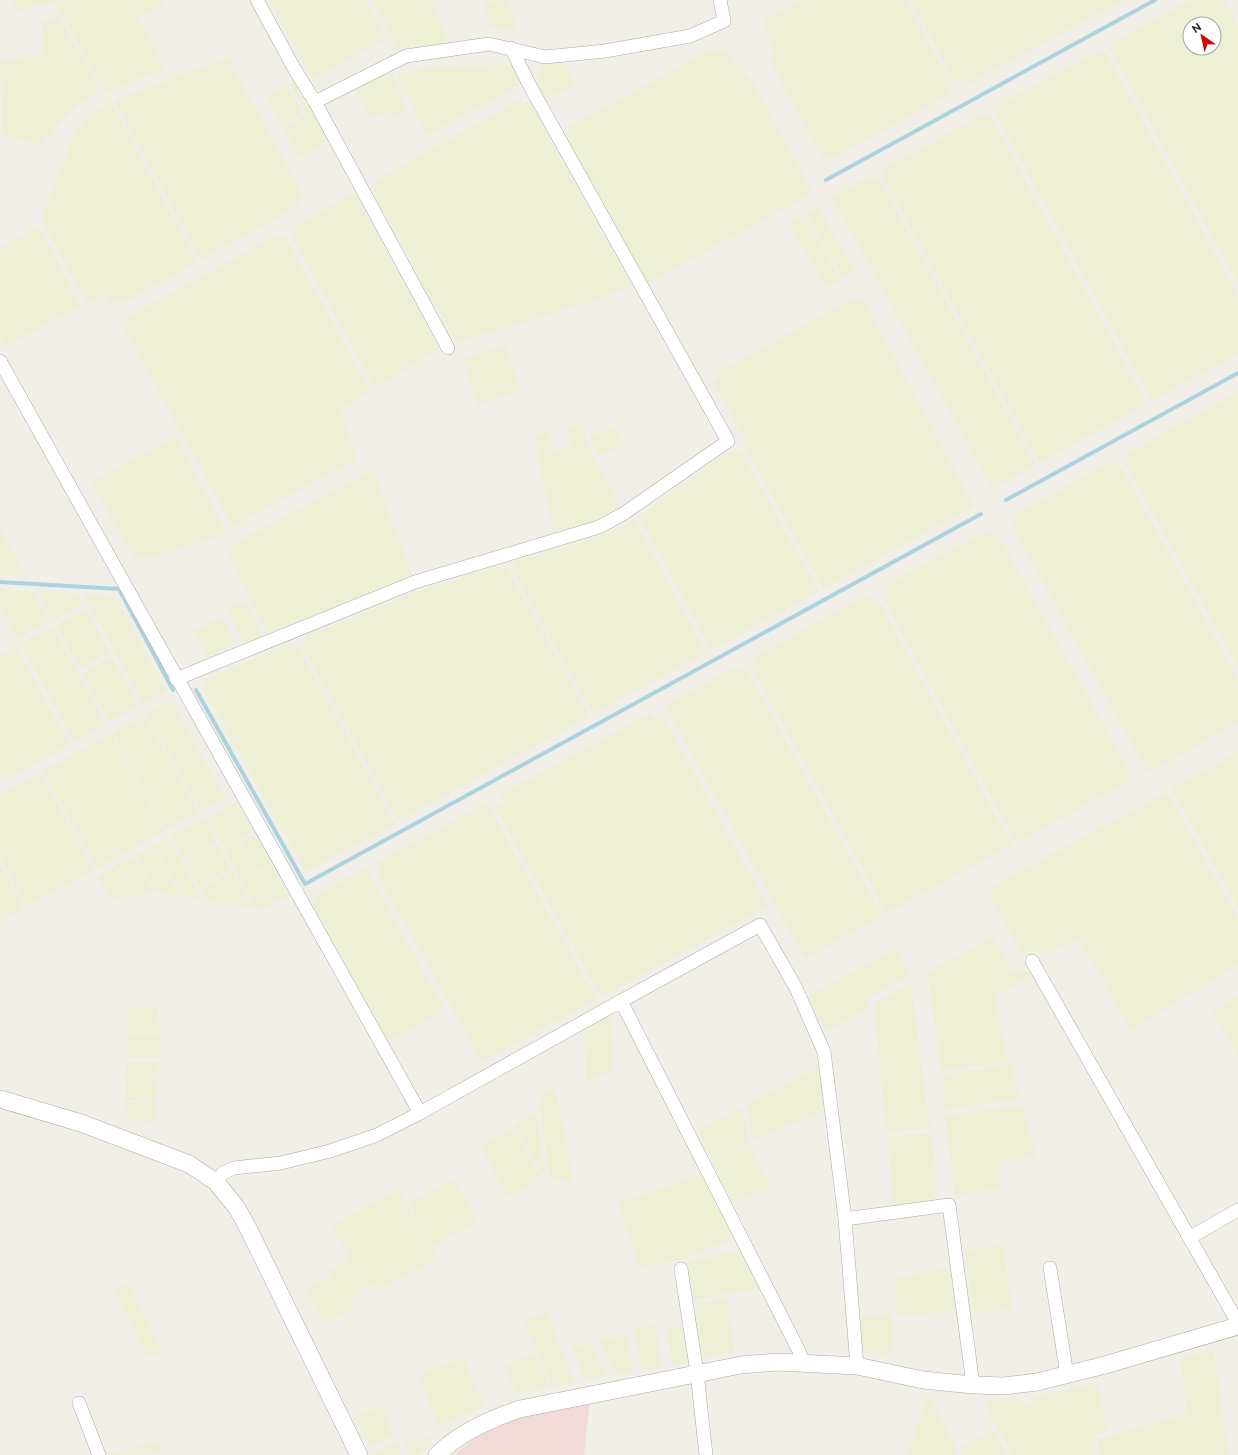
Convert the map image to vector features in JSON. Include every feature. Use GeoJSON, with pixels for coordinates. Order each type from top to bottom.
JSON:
{"type":"FeatureCollection","features":[{"type":"Feature","properties":{"kind":"street"},"geometry":{"type":"LineString","coordinates":[[257,0],[295,70],[315,102],[448,348]]}},
{"type":"Feature","properties":{"kind":"street"},"geometry":{"type":"LineString","coordinates":[[315,102],[406,56],[489,44],[545,57],[612,50],[690,36],[724,22],[720,0]]}},
{"type":"Feature","properties":{"kind":"street"},"geometry":{"type":"LineString","coordinates":[[176,679],[415,582],[599,527],[623,514],[728,441],[531,88],[511,48]]}},
{"type":"Feature","properties":{"kind":"street"},"geometry":{"type":"LineString","coordinates":[[0,361],[420,1114]]}},
{"type":"Feature","properties":{"kind":"street"},"geometry":{"type":"LineString","coordinates":[[216,1182],[223,1173],[234,1168],[281,1163],[330,1151],[377,1135],[420,1114],[760,925],[796,988],[824,1052],[845,1219],[857,1366]]}},
{"type":"Feature","properties":{"kind":"street"},"geometry":{"type":"LineString","coordinates":[[437,1455],[465,1434],[493,1418],[520,1409],[612,1392],[741,1365],[777,1362],[803,1362],[857,1366],[923,1380],[973,1385],[1004,1386],[1037,1382],[1067,1375],[1150,1352],[1238,1324],[1032,961]]}},
{"type":"Feature","properties":{"kind":"street"},"geometry":{"type":"LineString","coordinates":[[621,1001],[800,1351],[803,1362]]}},
{"type":"Feature","properties":{"kind":"street"},"geometry":{"type":"LineString","coordinates":[[0,1099],[81,1123],[188,1164],[216,1182],[237,1208],[249,1230],[358,1455]]}},
{"type":"Feature","properties":{"kind":"street"},"geometry":{"type":"LineString","coordinates":[[845,1219],[949,1205],[973,1385]]}},
{"type":"Feature","properties":{"kind":"street"},"geometry":{"type":"LineString","coordinates":[[1189,1238],[1238,1210]]}},
{"type":"Feature","properties":{"kind":"street"},"geometry":{"type":"LineString","coordinates":[[1050,1268],[1067,1375]]}},
{"type":"Feature","properties":{"kind":"street"},"geometry":{"type":"LineString","coordinates":[[681,1269],[697,1373],[706,1455]]}},
{"type":"Feature","properties":{"kind":"street"},"geometry":{"type":"LineString","coordinates":[[79,1403],[99,1455]]}},
{"type":"Feature","properties":{"kind":"shaded area"},"geometry":{"type":"Polygon","coordinates":[[[590,1402],[584,1455],[454,1455],[475,1438],[495,1427],[520,1417],[590,1402]]]}},
{"type":"Feature","properties":{"kind":"green space"},"geometry":{"type":"Polygon","coordinates":[[[11,0],[60,0],[18,11],[11,0]]]}},
{"type":"Feature","properties":{"kind":"green space"},"geometry":{"type":"Polygon","coordinates":[[[67,0],[162,0],[164,4],[137,18],[166,68],[105,92],[56,4],[67,0]]]}},
{"type":"Feature","properties":{"kind":"green space"},"geometry":{"type":"Polygon","coordinates":[[[269,0],[365,0],[386,39],[312,79],[269,0]]]}},
{"type":"Feature","properties":{"kind":"green space"},"geometry":{"type":"Polygon","coordinates":[[[372,0],[431,0],[450,46],[401,53],[372,0]]]}},
{"type":"Feature","properties":{"kind":"green space"},"geometry":{"type":"Polygon","coordinates":[[[507,0],[516,23],[516,28],[496,29],[490,26],[484,3],[507,0]]]}},
{"type":"Feature","properties":{"kind":"green space"},"geometry":{"type":"Polygon","coordinates":[[[802,0],[905,0],[953,87],[948,89],[950,94],[831,159],[829,155],[822,157],[769,60],[774,57],[764,20],[802,0]]]}},
{"type":"Feature","properties":{"kind":"green space"},"geometry":{"type":"Polygon","coordinates":[[[910,0],[1123,0],[967,85],[963,79],[955,83],[910,0]]]}},
{"type":"Feature","properties":{"kind":"green space"},"geometry":{"type":"Polygon","coordinates":[[[1191,0],[1224,0],[1238,25],[1238,284],[1110,49],[1113,47],[1112,44],[1191,0]]]}},
{"type":"Feature","properties":{"kind":"green space"},"geometry":{"type":"Polygon","coordinates":[[[59,18],[99,86],[95,94],[79,104],[56,127],[52,138],[45,137],[40,146],[2,133],[1,60],[43,56],[42,20],[59,18]]]}},
{"type":"Feature","properties":{"kind":"green space"},"geometry":{"type":"Polygon","coordinates":[[[715,48],[719,53],[726,49],[736,67],[752,81],[813,193],[648,283],[563,134],[571,130],[569,126],[715,48]]]}},
{"type":"Feature","properties":{"kind":"green space"},"geometry":{"type":"Polygon","coordinates":[[[1099,51],[1100,53],[1105,51],[1238,296],[1238,354],[1152,401],[994,111],[1000,108],[999,105],[1099,51]]]}},
{"type":"Feature","properties":{"kind":"green space"},"geometry":{"type":"Polygon","coordinates":[[[228,58],[304,197],[297,201],[300,205],[201,260],[114,101],[228,58]]]}},
{"type":"Feature","properties":{"kind":"green space"},"geometry":{"type":"Polygon","coordinates":[[[562,60],[576,84],[545,99],[536,83],[539,70],[545,63],[562,60]]]}},
{"type":"Feature","properties":{"kind":"green space"},"geometry":{"type":"Polygon","coordinates":[[[512,65],[522,84],[427,135],[396,75],[429,67],[512,65]]]}},
{"type":"Feature","properties":{"kind":"green space"},"geometry":{"type":"Polygon","coordinates":[[[384,72],[391,73],[405,99],[401,102],[406,111],[387,120],[383,113],[372,119],[354,88],[384,72]]]}},
{"type":"Feature","properties":{"kind":"green space"},"geometry":{"type":"Polygon","coordinates":[[[296,81],[329,140],[300,157],[283,127],[307,114],[290,84],[296,81]]]}},
{"type":"Feature","properties":{"kind":"green space"},"geometry":{"type":"Polygon","coordinates":[[[287,85],[302,113],[282,124],[267,97],[287,85]]]}},
{"type":"Feature","properties":{"kind":"green space"},"geometry":{"type":"Polygon","coordinates":[[[520,100],[522,104],[529,101],[631,286],[600,299],[456,343],[371,188],[375,186],[373,182],[520,100]]]}},
{"type":"Feature","properties":{"kind":"green space"},"geometry":{"type":"Polygon","coordinates":[[[111,102],[192,252],[196,263],[121,304],[118,299],[110,304],[104,295],[87,304],[41,220],[74,135],[90,115],[111,102]]]}},
{"type":"Feature","properties":{"kind":"green space"},"geometry":{"type":"Polygon","coordinates":[[[984,114],[986,117],[990,115],[1147,404],[1039,463],[881,174],[887,171],[885,168],[984,114]]]}},
{"type":"Feature","properties":{"kind":"green space"},"geometry":{"type":"Polygon","coordinates":[[[870,176],[872,179],[878,176],[1036,465],[992,489],[832,197],[870,176]]]}},
{"type":"Feature","properties":{"kind":"green space"},"geometry":{"type":"Polygon","coordinates":[[[354,193],[439,348],[375,388],[291,235],[296,232],[293,227],[354,193]]]}},
{"type":"Feature","properties":{"kind":"green space"},"geometry":{"type":"Polygon","coordinates":[[[819,208],[855,271],[843,277],[807,215],[819,208]]]}},
{"type":"Feature","properties":{"kind":"green space"},"geometry":{"type":"Polygon","coordinates":[[[804,215],[841,280],[826,288],[789,223],[804,215]]]}},
{"type":"Feature","properties":{"kind":"green space"},"geometry":{"type":"Polygon","coordinates":[[[39,227],[81,305],[5,347],[0,337],[0,248],[39,227]]]}},
{"type":"Feature","properties":{"kind":"green space"},"geometry":{"type":"Polygon","coordinates":[[[277,235],[280,239],[285,236],[370,391],[341,410],[357,460],[232,526],[123,326],[129,323],[127,318],[277,235]]]}},
{"type":"Feature","properties":{"kind":"green space"},"geometry":{"type":"Polygon","coordinates":[[[854,298],[856,302],[863,299],[974,506],[823,589],[745,447],[744,438],[713,382],[719,378],[717,373],[854,298]]]}},
{"type":"Feature","properties":{"kind":"green space"},"geometry":{"type":"Polygon","coordinates":[[[506,345],[520,390],[478,405],[473,394],[463,358],[506,345]]]}},
{"type":"Feature","properties":{"kind":"green space"},"geometry":{"type":"Polygon","coordinates":[[[1238,392],[1238,667],[1125,463],[1129,460],[1126,454],[1238,392]]]}},
{"type":"Feature","properties":{"kind":"green space"},"geometry":{"type":"Polygon","coordinates":[[[581,424],[588,446],[621,509],[590,523],[554,533],[534,436],[548,433],[553,452],[571,447],[567,428],[581,424]]]}},
{"type":"Feature","properties":{"kind":"green space"},"geometry":{"type":"Polygon","coordinates":[[[613,427],[625,445],[599,455],[590,436],[613,427]]]}},
{"type":"Feature","properties":{"kind":"green space"},"geometry":{"type":"Polygon","coordinates":[[[176,437],[226,531],[218,536],[143,560],[141,556],[135,559],[91,482],[176,437]]]}},
{"type":"Feature","properties":{"kind":"green space"},"geometry":{"type":"Polygon","coordinates":[[[734,448],[737,453],[741,451],[819,591],[711,650],[639,516],[734,448]]]}},
{"type":"Feature","properties":{"kind":"green space"},"geometry":{"type":"Polygon","coordinates":[[[1109,463],[1112,467],[1119,463],[1238,679],[1238,723],[1148,773],[1011,525],[1017,521],[1015,515],[1109,463]]]}},
{"type":"Feature","properties":{"kind":"green space"},"geometry":{"type":"Polygon","coordinates":[[[373,470],[412,575],[267,634],[228,553],[233,550],[233,544],[373,470]]]}},
{"type":"Feature","properties":{"kind":"green space"},"geometry":{"type":"Polygon","coordinates":[[[634,519],[706,653],[593,714],[511,568],[518,564],[516,560],[593,539],[624,526],[634,519]]]}},
{"type":"Feature","properties":{"kind":"green space"},"geometry":{"type":"Polygon","coordinates":[[[0,529],[26,577],[0,575],[0,529]]]}},
{"type":"Feature","properties":{"kind":"green space"},"geometry":{"type":"Polygon","coordinates":[[[988,530],[991,536],[997,533],[1129,771],[1131,780],[1016,843],[883,599],[889,595],[885,586],[988,530]]]}},
{"type":"Feature","properties":{"kind":"green space"},"geometry":{"type":"Polygon","coordinates":[[[499,566],[502,570],[507,568],[590,716],[398,821],[302,646],[306,640],[305,637],[421,590],[499,566]]]}},
{"type":"Feature","properties":{"kind":"green space"},"geometry":{"type":"Polygon","coordinates":[[[0,589],[33,591],[50,621],[18,639],[0,606],[0,589]]]}},
{"type":"Feature","properties":{"kind":"green space"},"geometry":{"type":"Polygon","coordinates":[[[37,591],[78,594],[83,604],[53,620],[37,591]]]}},
{"type":"Feature","properties":{"kind":"green space"},"geometry":{"type":"Polygon","coordinates":[[[83,594],[112,597],[117,600],[167,691],[143,704],[83,594]]]}},
{"type":"Feature","properties":{"kind":"green space"},"geometry":{"type":"Polygon","coordinates":[[[867,595],[871,603],[878,600],[1012,845],[887,913],[751,667],[757,663],[754,657],[867,595]]]}},
{"type":"Feature","properties":{"kind":"green space"},"geometry":{"type":"Polygon","coordinates":[[[245,600],[263,637],[245,646],[227,609],[245,600]]]}},
{"type":"Feature","properties":{"kind":"green space"},"geometry":{"type":"Polygon","coordinates":[[[86,609],[110,652],[80,669],[56,625],[86,609]]]}},
{"type":"Feature","properties":{"kind":"green space"},"geometry":{"type":"Polygon","coordinates":[[[222,617],[236,644],[208,658],[194,631],[222,617]]]}},
{"type":"Feature","properties":{"kind":"green space"},"geometry":{"type":"Polygon","coordinates":[[[53,627],[106,724],[74,742],[21,644],[53,627]]]}},
{"type":"Feature","properties":{"kind":"green space"},"geometry":{"type":"Polygon","coordinates":[[[288,644],[291,649],[298,646],[395,824],[306,872],[202,687],[207,684],[207,679],[288,644]]]}},
{"type":"Feature","properties":{"kind":"green space"},"geometry":{"type":"Polygon","coordinates":[[[16,647],[70,744],[5,780],[0,771],[0,656],[16,647]]]}},
{"type":"Feature","properties":{"kind":"green space"},"geometry":{"type":"Polygon","coordinates":[[[112,656],[139,706],[109,722],[82,673],[112,656]]]}},
{"type":"Feature","properties":{"kind":"green space"},"geometry":{"type":"Polygon","coordinates":[[[737,666],[740,671],[746,668],[883,916],[805,959],[665,706],[737,666]]]}},
{"type":"Feature","properties":{"kind":"green space"},"geometry":{"type":"Polygon","coordinates":[[[172,701],[225,798],[201,811],[147,714],[172,701]]]}},
{"type":"Feature","properties":{"kind":"green space"},"geometry":{"type":"Polygon","coordinates":[[[651,713],[656,721],[663,717],[768,906],[601,997],[495,808],[504,803],[500,795],[651,713]]]}},
{"type":"Feature","properties":{"kind":"green space"},"geometry":{"type":"Polygon","coordinates":[[[145,716],[198,812],[166,830],[113,733],[145,716]]]}},
{"type":"Feature","properties":{"kind":"green space"},"geometry":{"type":"Polygon","coordinates":[[[111,734],[164,831],[97,868],[43,771],[111,734]]]}},
{"type":"Feature","properties":{"kind":"green space"},"geometry":{"type":"Polygon","coordinates":[[[1238,752],[1238,908],[1172,789],[1238,752]]]}},
{"type":"Feature","properties":{"kind":"green space"},"geometry":{"type":"Polygon","coordinates":[[[41,773],[94,870],[27,906],[0,857],[0,795],[41,773]]]}},
{"type":"Feature","properties":{"kind":"green space"},"geometry":{"type":"Polygon","coordinates":[[[1167,792],[1238,918],[1238,965],[1131,1030],[1079,939],[1046,953],[1023,955],[988,894],[994,890],[993,886],[1167,792]]]}},
{"type":"Feature","properties":{"kind":"green space"},"geometry":{"type":"Polygon","coordinates":[[[237,802],[253,831],[239,839],[223,809],[237,802]]]}},
{"type":"Feature","properties":{"kind":"green space"},"geometry":{"type":"Polygon","coordinates":[[[487,803],[597,999],[482,1062],[375,871],[381,868],[378,862],[487,803]]]}},
{"type":"Feature","properties":{"kind":"green space"},"geometry":{"type":"Polygon","coordinates":[[[221,811],[238,840],[224,848],[207,818],[221,811]]]}},
{"type":"Feature","properties":{"kind":"green space"},"geometry":{"type":"Polygon","coordinates":[[[204,818],[217,842],[185,861],[171,837],[204,818]]]}},
{"type":"Feature","properties":{"kind":"green space"},"geometry":{"type":"Polygon","coordinates":[[[254,834],[271,863],[257,871],[241,841],[254,834]]]}},
{"type":"Feature","properties":{"kind":"green space"},"geometry":{"type":"Polygon","coordinates":[[[168,838],[203,900],[183,896],[154,846],[168,838]]]}},
{"type":"Feature","properties":{"kind":"green space"},"geometry":{"type":"Polygon","coordinates":[[[239,842],[273,904],[266,908],[256,908],[225,850],[239,842]]]}},
{"type":"Feature","properties":{"kind":"green space"},"geometry":{"type":"Polygon","coordinates":[[[218,845],[231,868],[199,886],[186,863],[218,845]]]}},
{"type":"Feature","properties":{"kind":"green space"},"geometry":{"type":"Polygon","coordinates":[[[152,847],[180,896],[157,892],[136,856],[152,847]]]}},
{"type":"Feature","properties":{"kind":"green space"},"geometry":{"type":"Polygon","coordinates":[[[134,857],[154,893],[134,896],[117,866],[134,857]]]}},
{"type":"Feature","properties":{"kind":"green space"},"geometry":{"type":"Polygon","coordinates":[[[0,864],[24,908],[0,921],[0,864]]]}},
{"type":"Feature","properties":{"kind":"green space"},"geometry":{"type":"Polygon","coordinates":[[[272,865],[289,896],[275,903],[258,873],[272,865]]]}},
{"type":"Feature","properties":{"kind":"green space"},"geometry":{"type":"Polygon","coordinates":[[[115,867],[132,896],[111,900],[97,877],[115,867]]]}},
{"type":"Feature","properties":{"kind":"green space"},"geometry":{"type":"Polygon","coordinates":[[[366,868],[445,1010],[388,1042],[312,904],[316,901],[314,897],[366,868]]]}},
{"type":"Feature","properties":{"kind":"green space"},"geometry":{"type":"Polygon","coordinates":[[[232,871],[253,908],[207,901],[201,889],[232,871]]]}},
{"type":"Feature","properties":{"kind":"green space"},"geometry":{"type":"Polygon","coordinates":[[[993,937],[1013,972],[1030,972],[1032,975],[995,996],[1008,1062],[941,1070],[927,973],[993,937]]]}},
{"type":"Feature","properties":{"kind":"green space"},"geometry":{"type":"Polygon","coordinates":[[[896,949],[910,975],[868,999],[868,1009],[827,1031],[808,996],[896,949]]]}},
{"type":"Feature","properties":{"kind":"green space"},"geometry":{"type":"Polygon","coordinates":[[[911,983],[930,1128],[886,1132],[874,1004],[911,983]]]}},
{"type":"Feature","properties":{"kind":"green space"},"geometry":{"type":"Polygon","coordinates":[[[1238,996],[1238,1057],[1212,1012],[1238,996]]]}},
{"type":"Feature","properties":{"kind":"green space"},"geometry":{"type":"Polygon","coordinates":[[[158,1007],[159,1032],[128,1033],[127,1009],[158,1007]]]}},
{"type":"Feature","properties":{"kind":"green space"},"geometry":{"type":"Polygon","coordinates":[[[611,1014],[612,1070],[588,1082],[586,1081],[585,1029],[611,1014]]]}},
{"type":"Feature","properties":{"kind":"green space"},"geometry":{"type":"Polygon","coordinates":[[[159,1034],[159,1059],[129,1059],[128,1035],[159,1034]]]}},
{"type":"Feature","properties":{"kind":"green space"},"geometry":{"type":"Polygon","coordinates":[[[126,1063],[159,1063],[158,1077],[126,1076],[126,1063]]]}},
{"type":"Feature","properties":{"kind":"green space"},"geometry":{"type":"Polygon","coordinates":[[[1011,1064],[1021,1099],[945,1109],[942,1075],[1011,1064]]]}},
{"type":"Feature","properties":{"kind":"green space"},"geometry":{"type":"Polygon","coordinates":[[[821,1066],[826,1111],[752,1140],[747,1104],[821,1066]]]}},
{"type":"Feature","properties":{"kind":"green space"},"geometry":{"type":"Polygon","coordinates":[[[126,1078],[157,1079],[157,1101],[126,1100],[126,1078]]]}},
{"type":"Feature","properties":{"kind":"green space"},"geometry":{"type":"Polygon","coordinates":[[[556,1090],[573,1181],[550,1179],[540,1107],[542,1094],[556,1090]]]}},
{"type":"Feature","properties":{"kind":"green space"},"geometry":{"type":"Polygon","coordinates":[[[126,1102],[157,1103],[155,1123],[127,1119],[126,1102]]]}},
{"type":"Feature","properties":{"kind":"green space"},"geometry":{"type":"Polygon","coordinates":[[[1022,1106],[1038,1157],[1000,1162],[1001,1188],[955,1195],[945,1115],[1022,1106]]]}},
{"type":"Feature","properties":{"kind":"green space"},"geometry":{"type":"Polygon","coordinates":[[[742,1108],[749,1141],[712,1158],[697,1130],[742,1108]]]}},
{"type":"Feature","properties":{"kind":"green space"},"geometry":{"type":"Polygon","coordinates":[[[535,1114],[537,1117],[545,1174],[543,1175],[514,1125],[535,1114]]]}},
{"type":"Feature","properties":{"kind":"green space"},"geometry":{"type":"Polygon","coordinates":[[[513,1128],[541,1178],[508,1197],[480,1147],[513,1128]]]}},
{"type":"Feature","properties":{"kind":"green space"},"geometry":{"type":"Polygon","coordinates":[[[931,1133],[938,1194],[935,1199],[893,1206],[888,1137],[931,1133]]]}},
{"type":"Feature","properties":{"kind":"green space"},"geometry":{"type":"Polygon","coordinates":[[[749,1143],[771,1188],[732,1202],[712,1160],[749,1143]]]}},
{"type":"Feature","properties":{"kind":"green space"},"geometry":{"type":"Polygon","coordinates":[[[705,1173],[737,1237],[682,1259],[639,1268],[618,1203],[705,1173]]]}},
{"type":"Feature","properties":{"kind":"green space"},"geometry":{"type":"Polygon","coordinates":[[[454,1179],[477,1221],[432,1246],[409,1204],[454,1179]]]}},
{"type":"Feature","properties":{"kind":"green space"},"geometry":{"type":"Polygon","coordinates":[[[398,1189],[437,1258],[379,1291],[375,1284],[363,1291],[347,1261],[350,1259],[332,1226],[398,1189]]]}},
{"type":"Feature","properties":{"kind":"green space"},"geometry":{"type":"Polygon","coordinates":[[[1003,1244],[1012,1309],[974,1313],[965,1251],[1003,1244]]]}},
{"type":"Feature","properties":{"kind":"green space"},"geometry":{"type":"Polygon","coordinates":[[[745,1250],[762,1287],[694,1300],[687,1262],[745,1250]]]}},
{"type":"Feature","properties":{"kind":"green space"},"geometry":{"type":"Polygon","coordinates":[[[345,1262],[363,1293],[350,1301],[354,1307],[326,1324],[306,1290],[332,1275],[330,1271],[345,1262]]]}},
{"type":"Feature","properties":{"kind":"green space"},"geometry":{"type":"Polygon","coordinates":[[[950,1268],[956,1312],[897,1316],[895,1279],[950,1268]]]}},
{"type":"Feature","properties":{"kind":"green space"},"geometry":{"type":"Polygon","coordinates":[[[127,1284],[129,1285],[162,1351],[149,1357],[115,1292],[116,1289],[127,1284]]]}},
{"type":"Feature","properties":{"kind":"green space"},"geometry":{"type":"Polygon","coordinates":[[[726,1298],[735,1352],[703,1357],[695,1304],[726,1298]]]}},
{"type":"Feature","properties":{"kind":"green space"},"geometry":{"type":"Polygon","coordinates":[[[547,1313],[574,1383],[553,1387],[524,1321],[547,1313]]]}},
{"type":"Feature","properties":{"kind":"green space"},"geometry":{"type":"Polygon","coordinates":[[[892,1314],[893,1354],[866,1353],[860,1351],[857,1317],[892,1314]]]}},
{"type":"Feature","properties":{"kind":"green space"},"geometry":{"type":"Polygon","coordinates":[[[655,1325],[662,1368],[641,1370],[634,1328],[655,1325]]]}},
{"type":"Feature","properties":{"kind":"green space"},"geometry":{"type":"Polygon","coordinates":[[[686,1327],[691,1362],[672,1365],[667,1329],[686,1327]]]}},
{"type":"Feature","properties":{"kind":"green space"},"geometry":{"type":"Polygon","coordinates":[[[627,1335],[634,1372],[616,1375],[600,1340],[627,1335]]]}},
{"type":"Feature","properties":{"kind":"green space"},"geometry":{"type":"Polygon","coordinates":[[[591,1343],[607,1376],[585,1380],[572,1348],[591,1343]]]}},
{"type":"Feature","properties":{"kind":"green space"},"geometry":{"type":"Polygon","coordinates":[[[1213,1349],[1229,1455],[1099,1455],[1098,1440],[1187,1413],[1181,1365],[1183,1360],[1187,1356],[1213,1349]]]}},
{"type":"Feature","properties":{"kind":"green space"},"geometry":{"type":"Polygon","coordinates":[[[535,1353],[550,1387],[516,1394],[505,1366],[535,1353]]]}},
{"type":"Feature","properties":{"kind":"green space"},"geometry":{"type":"Polygon","coordinates":[[[464,1357],[484,1407],[439,1426],[419,1378],[425,1373],[464,1357]]]}},
{"type":"Feature","properties":{"kind":"green space"},"geometry":{"type":"Polygon","coordinates":[[[1092,1385],[1098,1386],[1107,1432],[1095,1435],[1095,1455],[1012,1455],[984,1403],[1020,1398],[1022,1403],[1028,1407],[1034,1404],[1035,1397],[1092,1385]]]}},
{"type":"Feature","properties":{"kind":"green space"},"geometry":{"type":"Polygon","coordinates":[[[928,1394],[952,1439],[957,1455],[907,1455],[928,1394]]]}},
{"type":"Feature","properties":{"kind":"green space"},"geometry":{"type":"Polygon","coordinates":[[[383,1405],[393,1436],[371,1446],[353,1418],[383,1405]]]}},
{"type":"Feature","properties":{"kind":"green space"},"geometry":{"type":"Polygon","coordinates":[[[993,1430],[1007,1455],[961,1455],[960,1448],[993,1430]]]}},
{"type":"Feature","properties":{"kind":"green space"},"geometry":{"type":"Polygon","coordinates":[[[433,1438],[434,1440],[418,1455],[410,1455],[405,1440],[433,1438]]]}},
{"type":"Feature","properties":{"kind":"green space"},"geometry":{"type":"Polygon","coordinates":[[[157,1441],[161,1447],[161,1454],[111,1455],[111,1454],[157,1441]]]}},
{"type":"Feature","properties":{"kind":"green space"},"geometry":{"type":"Polygon","coordinates":[[[397,1442],[402,1455],[374,1455],[373,1453],[397,1442]]]}},
{"type":"Feature","properties":{"kind":"waterway"},"geometry":{"type":"LineString","coordinates":[[826,180],[1155,0]]}},
{"type":"Feature","properties":{"kind":"waterway"},"geometry":{"type":"LineString","coordinates":[[1006,500],[1238,373]]}},
{"type":"Feature","properties":{"kind":"waterway"},"geometry":{"type":"LineString","coordinates":[[196,690],[305,884],[981,514]]}},
{"type":"Feature","properties":{"kind":"waterway"},"geometry":{"type":"LineString","coordinates":[[0,582],[119,589],[173,690]]}}]}
